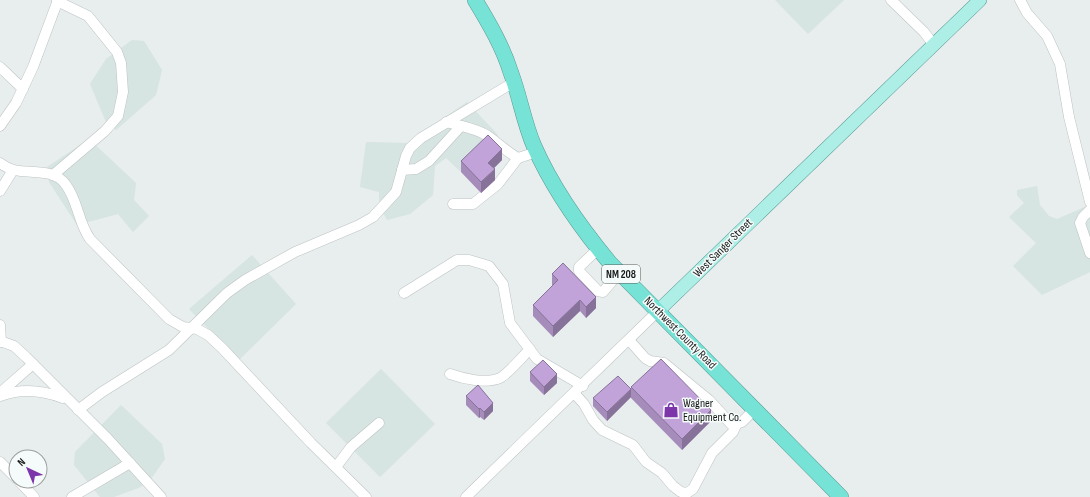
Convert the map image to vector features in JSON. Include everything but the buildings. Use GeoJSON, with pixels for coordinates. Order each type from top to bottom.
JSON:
{"type":"FeatureCollection","features":[{"type":"Feature","properties":{"kind":"highway","name":"Northwest County Road"},"geometry":{"type":"LineString","coordinates":[[475,0],[493,31],[514,82],[537,152],[545,170],[576,220],[598,249],[620,272],[841,497]]}},
{"type":"Feature","properties":{"kind":"main road","name":"West Sanger Street"},"geometry":{"type":"LineString","coordinates":[[658,311],[980,0]]}},
{"type":"Feature","properties":{"kind":"street"},"geometry":{"type":"LineString","coordinates":[[0,126],[16,103],[23,89],[41,47],[57,0],[88,16],[117,52],[121,63],[123,92],[118,116],[105,131],[53,175]]}},
{"type":"Feature","properties":{"kind":"street"},"geometry":{"type":"LineString","coordinates":[[891,0],[924,32],[934,44]]}},
{"type":"Feature","properties":{"kind":"street"},"geometry":{"type":"LineString","coordinates":[[1020,0],[1027,13],[1047,36],[1060,64],[1069,117],[1090,202]]}},
{"type":"Feature","properties":{"kind":"street"},"geometry":{"type":"LineString","coordinates":[[0,69],[23,89]]}},
{"type":"Feature","properties":{"kind":"street"},"geometry":{"type":"LineString","coordinates":[[78,410],[102,392],[159,358],[227,293],[245,280],[295,252],[359,225],[373,217],[396,192],[406,156],[410,148],[421,138],[446,122],[514,82]]}},
{"type":"Feature","properties":{"kind":"street"},"geometry":{"type":"LineString","coordinates":[[446,122],[488,136],[504,150],[518,158]]}},
{"type":"Feature","properties":{"kind":"street"},"geometry":{"type":"LineString","coordinates":[[402,170],[416,169],[429,161],[461,126]]}},
{"type":"Feature","properties":{"kind":"street"},"geometry":{"type":"LineString","coordinates":[[454,204],[472,204],[498,184],[518,158],[537,152]]}},
{"type":"Feature","properties":{"kind":"street"},"geometry":{"type":"LineString","coordinates":[[0,163],[13,170],[53,175],[60,178],[66,185],[83,228],[90,239],[169,319],[183,327],[192,328],[208,335],[222,348],[366,497]]}},
{"type":"Feature","properties":{"kind":"street"},"geometry":{"type":"LineString","coordinates":[[0,191],[13,170]]}},
{"type":"Feature","properties":{"kind":"street"},"geometry":{"type":"LineString","coordinates":[[1090,210],[1083,217],[1080,223],[1090,253]]}},
{"type":"Feature","properties":{"kind":"street"},"geometry":{"type":"LineString","coordinates":[[598,249],[579,267],[579,271],[598,291],[602,292],[620,272]]}},
{"type":"Feature","properties":{"kind":"street"},"geometry":{"type":"LineString","coordinates":[[404,293],[457,260],[469,260],[489,266],[503,284],[510,323],[537,359],[568,377],[572,381],[583,386]]}},
{"type":"Feature","properties":{"kind":"street","name":"West Sanger Street"},"geometry":{"type":"LineString","coordinates":[[466,497],[575,394],[658,311]]}},
{"type":"Feature","properties":{"kind":"street"},"geometry":{"type":"LineString","coordinates":[[0,325],[1,341],[14,346],[33,364],[130,463],[161,497]]}},
{"type":"Feature","properties":{"kind":"street"},"geometry":{"type":"LineString","coordinates":[[629,340],[645,358],[650,361],[664,363],[709,400],[732,425],[736,425]]}},
{"type":"Feature","properties":{"kind":"street"},"geometry":{"type":"LineString","coordinates":[[450,374],[463,379],[484,380],[500,378],[530,349]]}},
{"type":"Feature","properties":{"kind":"street"},"geometry":{"type":"LineString","coordinates":[[0,395],[33,364]]}},
{"type":"Feature","properties":{"kind":"street"},"geometry":{"type":"LineString","coordinates":[[0,395],[28,390],[51,393],[67,399]]}},
{"type":"Feature","properties":{"kind":"street"},"geometry":{"type":"LineString","coordinates":[[575,394],[584,404],[593,420],[602,430],[633,445],[646,462],[662,473],[673,486],[681,492],[687,493],[692,489],[712,453],[733,432],[736,425],[742,422],[755,409]]}},
{"type":"Feature","properties":{"kind":"street"},"geometry":{"type":"LineString","coordinates":[[336,467],[351,447],[379,423]]}},
{"type":"Feature","properties":{"kind":"street"},"geometry":{"type":"LineString","coordinates":[[0,462],[8,470]]}},
{"type":"Feature","properties":{"kind":"street"},"geometry":{"type":"LineString","coordinates":[[72,497],[130,463]]}},
{"type":"Feature","properties":{"kind":"street"},"geometry":{"type":"LineString","coordinates":[[26,489],[34,497]]}},
{"type":"Feature","properties":{"kind":"shaded area"},"geometry":{"type":"Polygon","coordinates":[[[775,0],[844,0],[808,34],[775,0]]]}},
{"type":"Feature","properties":{"kind":"shaded area"},"geometry":{"type":"Polygon","coordinates":[[[132,40],[144,41],[162,70],[156,95],[116,130],[106,122],[90,84],[106,59],[132,40]]]}},
{"type":"Feature","properties":{"kind":"shaded area"},"geometry":{"type":"Polygon","coordinates":[[[467,102],[498,135],[461,172],[446,158],[435,166],[433,195],[410,214],[387,220],[379,205],[379,192],[360,187],[366,142],[407,143],[467,102]]]}},
{"type":"Feature","properties":{"kind":"shaded area"},"geometry":{"type":"Polygon","coordinates":[[[89,139],[136,183],[134,200],[149,216],[133,232],[118,214],[77,225],[49,182],[47,167],[89,139]]]}},
{"type":"Feature","properties":{"kind":"shaded area"},"geometry":{"type":"Polygon","coordinates":[[[1037,186],[1040,205],[1049,216],[1057,219],[1087,206],[1090,213],[1090,272],[1042,295],[1013,266],[1036,243],[1009,217],[1024,203],[1017,195],[1017,190],[1037,186]]]}},
{"type":"Feature","properties":{"kind":"shaded area"},"geometry":{"type":"Polygon","coordinates":[[[252,255],[296,304],[239,360],[189,309],[252,255]]]}},
{"type":"Feature","properties":{"kind":"shaded area"},"geometry":{"type":"Polygon","coordinates":[[[381,369],[435,424],[380,477],[326,423],[381,369]]]}},
{"type":"Feature","properties":{"kind":"shaded area"},"geometry":{"type":"Polygon","coordinates":[[[121,405],[162,444],[165,459],[153,476],[141,487],[114,497],[100,497],[74,465],[75,452],[121,405]]]}},
{"type":"Feature","properties":{"kind":"place","name":"Wagner Equipment Co."},"geometry":{"type":"Point","coordinates":[671,410]}}]}
